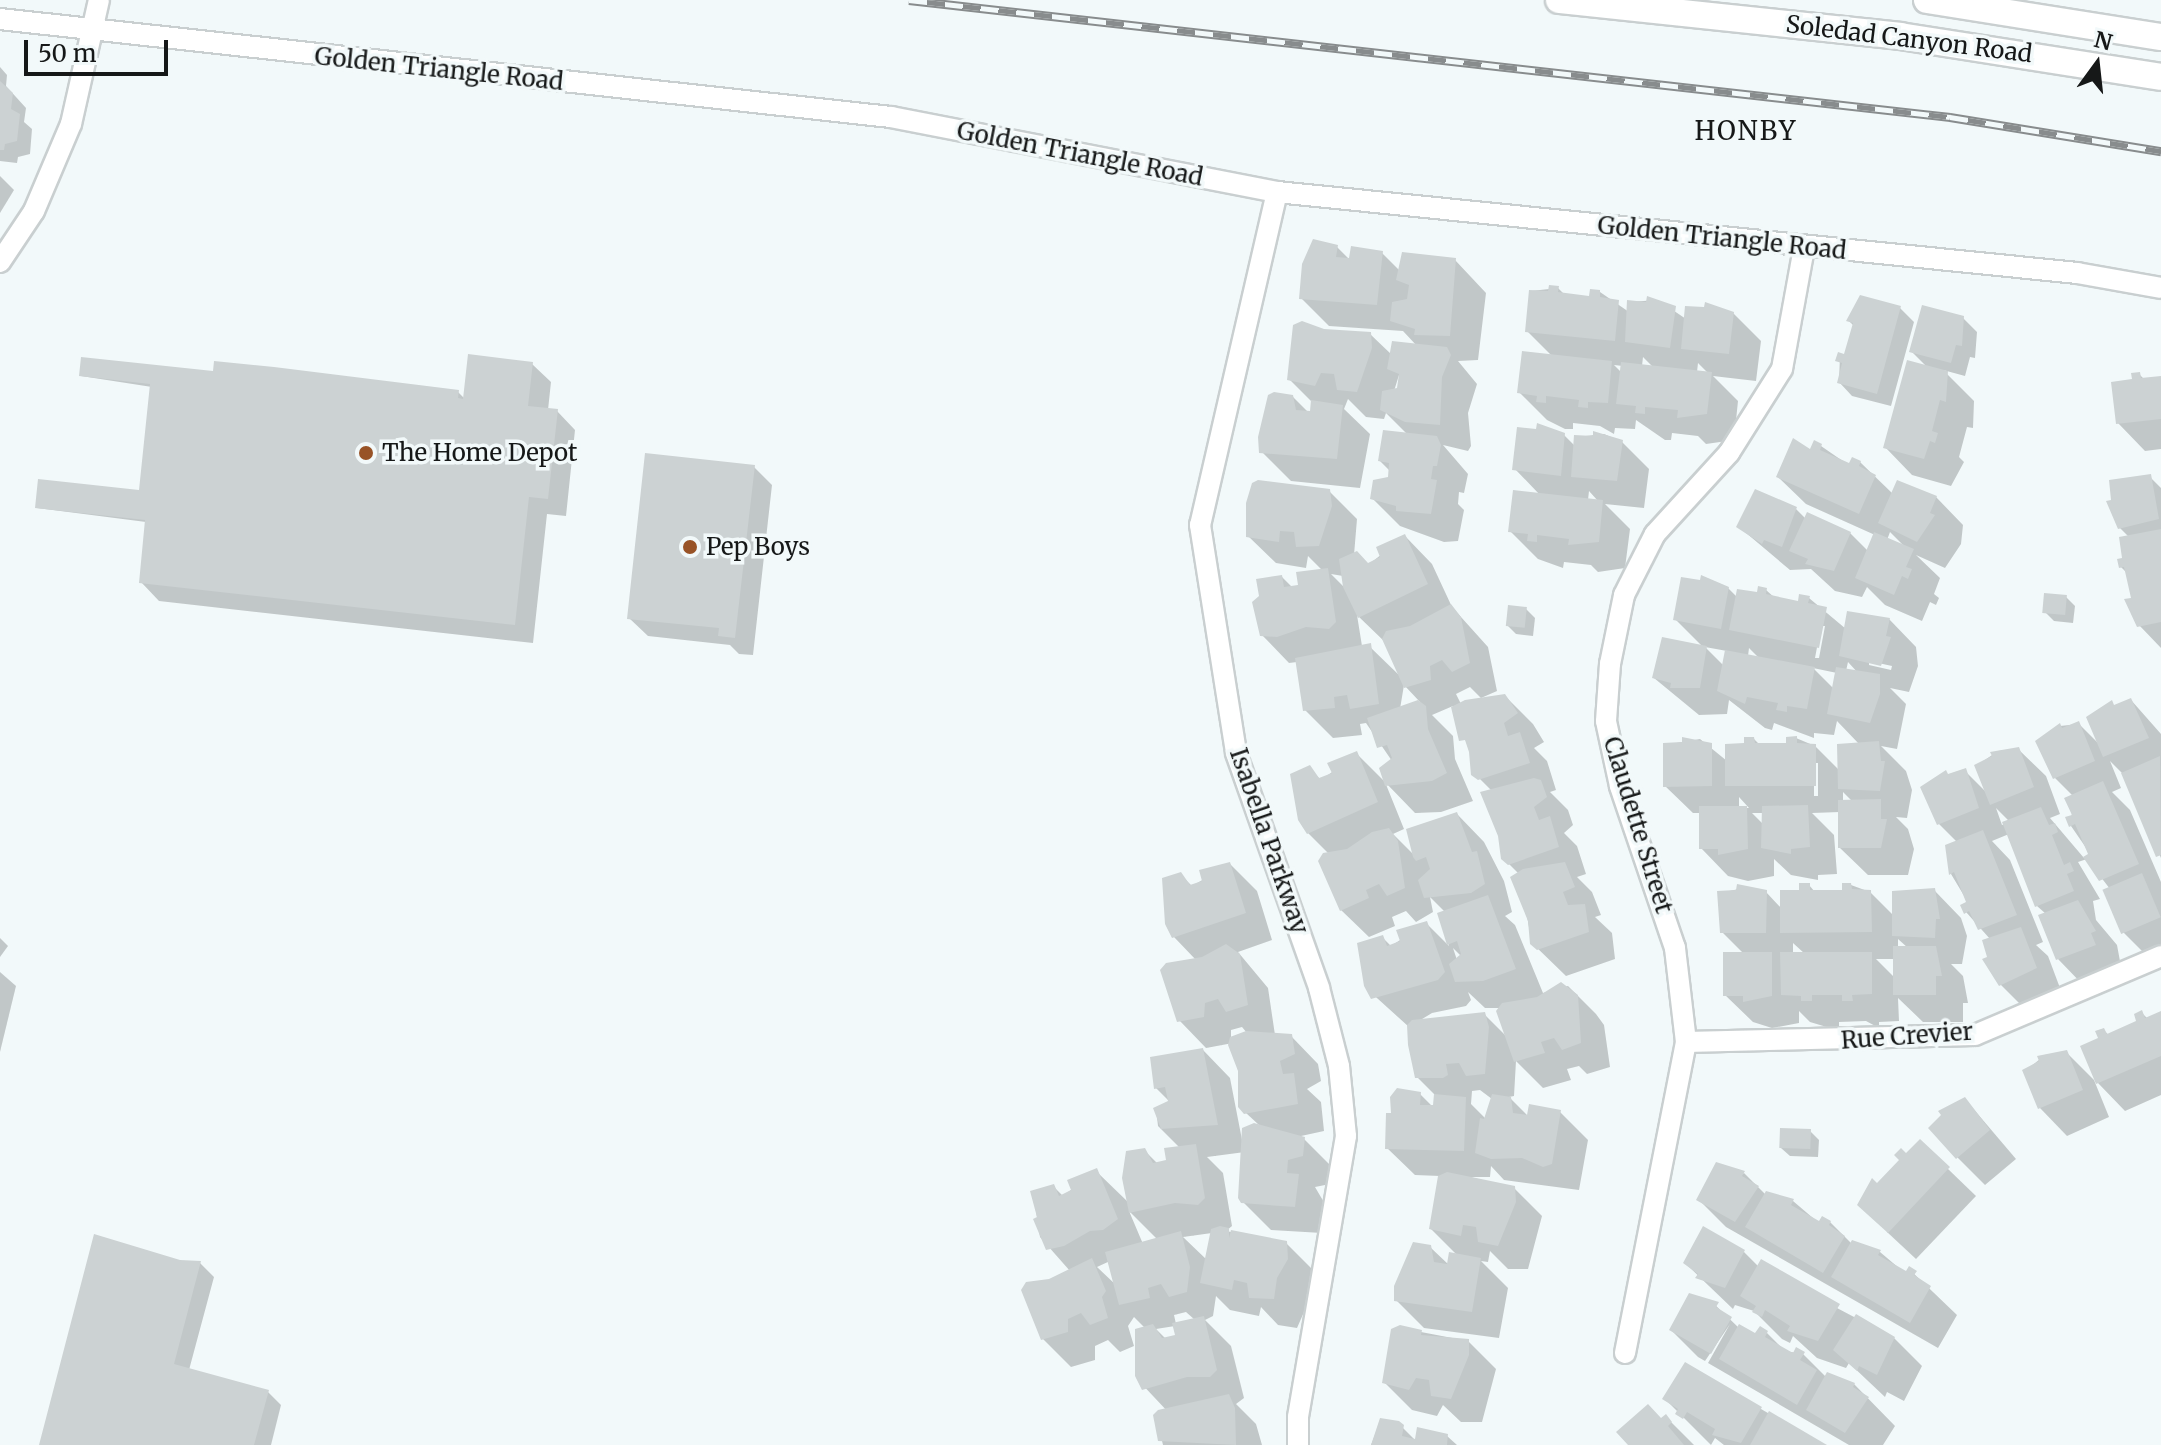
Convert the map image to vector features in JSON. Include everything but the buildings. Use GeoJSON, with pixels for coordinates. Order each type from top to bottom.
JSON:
{"type":"FeatureCollection","features":[{"type":"Feature","properties":{"kind":"main road","name":"Soledad Canyon Road"},"geometry":{"type":"LineString","coordinates":[[1559,0],[1900,36],[2161,77]]}},
{"type":"Feature","properties":{"kind":"main road","name":"Soledad Canyon Road"},"geometry":{"type":"LineString","coordinates":[[1927,0],[2161,37]]}},
{"type":"Feature","properties":{"kind":"street"},"geometry":{"type":"LineString","coordinates":[[0,262],[34,211],[71,124],[99,0]]}},
{"type":"Feature","properties":{"kind":"street","name":"Golden Triangle Road"},"geometry":{"type":"LineString","coordinates":[[0,19],[891,117],[1277,192],[1804,248],[2077,273],[2161,288]]}},
{"type":"Feature","properties":{"kind":"street","name":"Isabella Parkway"},"geometry":{"type":"LineString","coordinates":[[1277,192],[1200,525],[1236,753],[1319,988],[1339,1066],[1346,1136],[1298,1445]]}},
{"type":"Feature","properties":{"kind":"street","name":"Claudette Street"},"geometry":{"type":"LineString","coordinates":[[1625,1353],[1686,1042],[1675,948],[1620,786],[1606,721],[1610,664],[1624,595],[1655,534],[1729,453],[1782,369],[1804,248]]}},
{"type":"Feature","properties":{"kind":"street","name":"Rue Crevier"},"geometry":{"type":"LineString","coordinates":[[1686,1042],[1975,1035],[2161,956]]}},
{"type":"Feature","properties":{"kind":"railway"},"geometry":{"type":"LineString","coordinates":[[909,0],[1950,117],[2161,151]]}},
{"type":"Feature","properties":{"kind":"place","name":"The Home Depot"},"geometry":{"type":"Point","coordinates":[366,453]}},
{"type":"Feature","properties":{"kind":"place","name":"Pep Boys"},"geometry":{"type":"Point","coordinates":[690,547]}},
{"type":"Feature","properties":{"kind":"district","name":"HONBY"},"geometry":{"type":"Point","coordinates":[1746,131]}}]}
